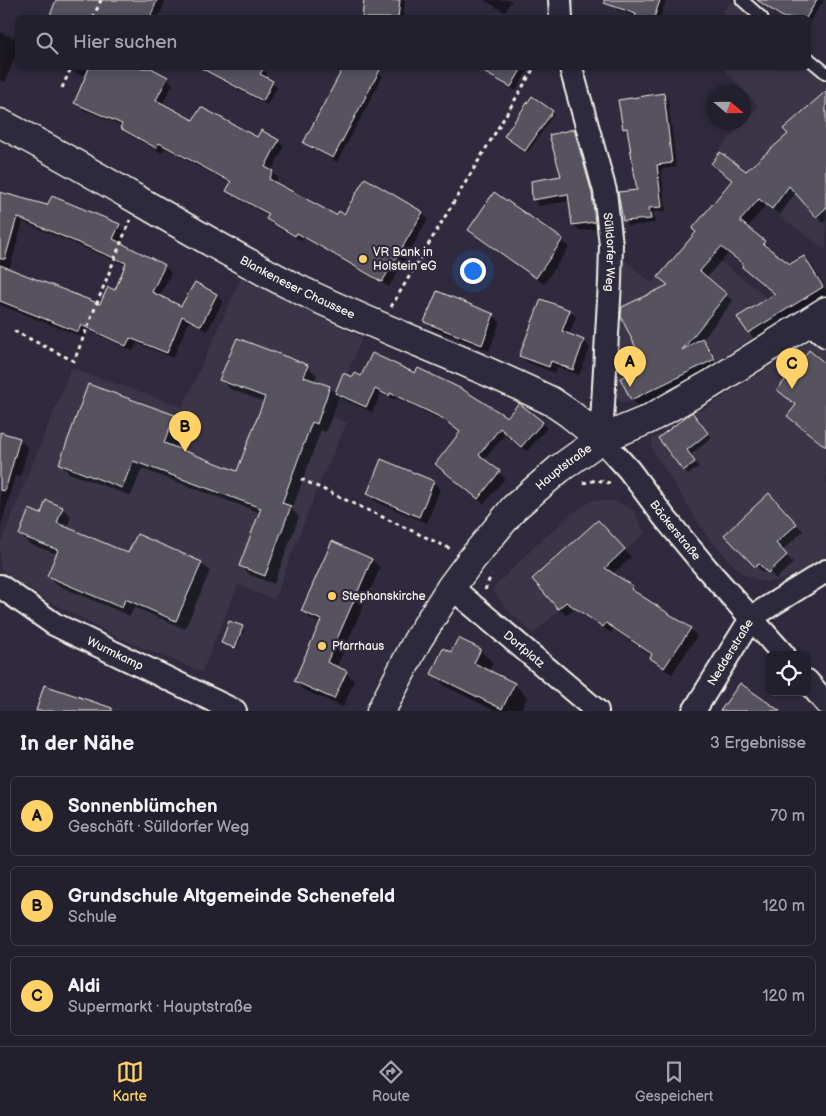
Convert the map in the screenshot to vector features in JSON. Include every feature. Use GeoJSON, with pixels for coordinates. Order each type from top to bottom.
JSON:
{"type":"FeatureCollection","features":[{"type":"Feature","properties":{"kind":"main road","name":"Blankeneser Chaussee"},"geometry":{"type":"LineString","coordinates":[[0,123],[78,164],[236,256],[290,285],[550,401],[570,414],[601,440]]}},
{"type":"Feature","properties":{"kind":"main road","name":"Hauptstraße"},"geometry":{"type":"LineString","coordinates":[[381,711],[418,641],[451,587],[514,508],[559,469],[601,440],[647,420],[820,323]]}},
{"type":"Feature","properties":{"kind":"street"},"geometry":{"type":"LineString","coordinates":[[560,0],[561,15]]}},
{"type":"Feature","properties":{"kind":"street","name":"Sülldorfer Weg"},"geometry":{"type":"LineString","coordinates":[[572,70],[605,190],[611,245],[601,440]]}},
{"type":"Feature","properties":{"kind":"street","name":"Bäckerstraße"},"geometry":{"type":"LineString","coordinates":[[601,440],[629,470],[664,517],[707,569],[781,651]]}},
{"type":"Feature","properties":{"kind":"street","name":"Nedderstraße"},"geometry":{"type":"LineString","coordinates":[[694,711],[752,617],[826,571]]}},
{"type":"Feature","properties":{"kind":"street","name":"Wurmkamp"},"geometry":{"type":"LineString","coordinates":[[0,586],[61,628],[235,711]]}},
{"type":"Feature","properties":{"kind":"street","name":"Dorfplatz"},"geometry":{"type":"LineString","coordinates":[[451,587],[596,711]]}},
{"type":"Feature","properties":{"kind":"street"},"geometry":{"type":"LineString","coordinates":[[811,686],[826,703]]}},
{"type":"Feature","properties":{"kind":"lane"},"geometry":{"type":"LineString","coordinates":[[742,0],[759,15]]}},
{"type":"Feature","properties":{"kind":"lane"},"geometry":{"type":"LineString","coordinates":[[811,60],[826,73]]}},
{"type":"Feature","properties":{"kind":"path"},"geometry":{"type":"LineString","coordinates":[[94,15],[101,0]]}},
{"type":"Feature","properties":{"kind":"path"},"geometry":{"type":"LineString","coordinates":[[62,88],[70,70]]}},
{"type":"Feature","properties":{"kind":"path"},"geometry":{"type":"LineString","coordinates":[[386,314],[533,70]]}},
{"type":"Feature","properties":{"kind":"path"},"geometry":{"type":"LineString","coordinates":[[14,331],[74,361],[133,213]]}},
{"type":"Feature","properties":{"kind":"path"},"geometry":{"type":"LineString","coordinates":[[301,479],[456,551]]}},
{"type":"Feature","properties":{"kind":"path"},"geometry":{"type":"LineString","coordinates":[[578,486],[585,482],[598,480],[610,483]]}},
{"type":"Feature","properties":{"kind":"shaded area"},"geometry":{"type":"Polygon","coordinates":[[[731,1],[748,15],[720,15],[731,1]]]}},
{"type":"Feature","properties":{"kind":"shaded area"},"geometry":{"type":"Polygon","coordinates":[[[725,70],[810,70],[826,83],[826,250],[708,163],[737,130],[751,130],[751,114],[758,106],[751,98],[751,85],[739,85],[725,70]]]}},
{"type":"Feature","properties":{"kind":"shaded area"},"geometry":{"type":"Polygon","coordinates":[[[690,237],[767,298],[780,320],[716,361],[630,402],[622,402],[616,397],[612,388],[621,257],[652,283],[690,237]]]}},
{"type":"Feature","properties":{"kind":"shaded area"},"geometry":{"type":"Polygon","coordinates":[[[241,278],[362,338],[330,415],[347,423],[320,482],[274,600],[238,585],[202,672],[117,637],[39,596],[0,569],[0,545],[71,368],[183,407],[241,278]]]}},
{"type":"Feature","properties":{"kind":"shaded area"},"geometry":{"type":"Polygon","coordinates":[[[813,339],[826,350],[826,557],[783,580],[759,581],[742,574],[707,536],[652,449],[652,440],[696,409],[701,411],[813,339]]]}},
{"type":"Feature","properties":{"kind":"shaded area"},"geometry":{"type":"Polygon","coordinates":[[[593,500],[615,501],[633,510],[645,533],[533,634],[507,609],[492,589],[535,546],[574,512],[593,500]]]}},
{"type":"Feature","properties":{"kind":"building"},"geometry":{"type":"Polygon","coordinates":[[[56,0],[157,0],[151,15],[50,15],[56,0]]]}},
{"type":"Feature","properties":{"kind":"building"},"geometry":{"type":"Polygon","coordinates":[[[364,0],[400,0],[398,15],[362,15],[364,0]]]}},
{"type":"Feature","properties":{"kind":"building"},"geometry":{"type":"Polygon","coordinates":[[[604,0],[660,0],[655,15],[636,15],[604,3],[604,0]]]}},
{"type":"Feature","properties":{"kind":"building"},"geometry":{"type":"Polygon","coordinates":[[[757,0],[817,0],[808,15],[780,15],[757,0]]]}},
{"type":"Feature","properties":{"kind":"building"},"geometry":{"type":"Polygon","coordinates":[[[88,70],[155,70],[168,77],[156,100],[193,120],[201,107],[257,137],[261,130],[279,140],[265,167],[273,171],[269,179],[336,215],[339,211],[344,214],[365,178],[423,212],[382,282],[297,233],[295,236],[266,219],[269,214],[226,191],[231,182],[159,143],[156,148],[120,128],[122,124],[74,103],[88,70]]]}},
{"type":"Feature","properties":{"kind":"building"},"geometry":{"type":"Polygon","coordinates":[[[205,70],[263,70],[260,74],[273,81],[263,101],[205,70]]]}},
{"type":"Feature","properties":{"kind":"building"},"geometry":{"type":"Polygon","coordinates":[[[342,70],[380,70],[333,158],[303,143],[342,70]]]}},
{"type":"Feature","properties":{"kind":"building"},"geometry":{"type":"Polygon","coordinates":[[[480,70],[521,70],[511,87],[480,70]]]}},
{"type":"Feature","properties":{"kind":"building"},"geometry":{"type":"Polygon","coordinates":[[[826,91],[826,208],[816,217],[789,186],[772,209],[759,199],[740,221],[765,241],[763,244],[790,264],[804,256],[823,287],[748,333],[737,317],[775,294],[742,267],[743,264],[721,247],[700,271],[727,294],[682,350],[702,338],[715,359],[631,400],[620,378],[629,374],[627,370],[643,362],[621,317],[622,307],[668,285],[658,277],[696,232],[692,229],[732,180],[711,164],[720,152],[746,171],[788,134],[783,129],[826,91]]]}},
{"type":"Feature","properties":{"kind":"building"},"geometry":{"type":"Polygon","coordinates":[[[664,93],[672,163],[657,165],[662,207],[649,208],[651,219],[623,221],[618,192],[637,190],[627,128],[623,129],[618,100],[664,93]]]}},
{"type":"Feature","properties":{"kind":"building"},"geometry":{"type":"Polygon","coordinates":[[[532,96],[553,111],[525,151],[504,136],[532,96]]]}},
{"type":"Feature","properties":{"kind":"building"},"geometry":{"type":"Polygon","coordinates":[[[574,129],[592,193],[595,222],[572,225],[568,194],[532,200],[531,181],[561,176],[549,135],[574,129]]]}},
{"type":"Feature","properties":{"kind":"building"},"geometry":{"type":"Polygon","coordinates":[[[0,192],[47,205],[52,196],[120,224],[113,239],[165,265],[152,292],[181,306],[195,282],[217,294],[201,326],[182,316],[167,353],[130,338],[126,346],[81,325],[78,332],[0,301],[0,265],[100,304],[108,287],[115,290],[126,263],[17,217],[5,259],[0,259],[0,192]]]}},
{"type":"Feature","properties":{"kind":"building"},"geometry":{"type":"Polygon","coordinates":[[[494,192],[563,239],[536,278],[468,230],[494,192]]]}},
{"type":"Feature","properties":{"kind":"building"},"geometry":{"type":"Polygon","coordinates":[[[437,291],[494,314],[482,345],[424,322],[437,291]]]}},
{"type":"Feature","properties":{"kind":"building"},"geometry":{"type":"Polygon","coordinates":[[[541,299],[570,310],[562,331],[584,340],[573,370],[551,361],[549,367],[519,356],[541,299]]]}},
{"type":"Feature","properties":{"kind":"building"},"geometry":{"type":"Polygon","coordinates":[[[237,338],[308,365],[304,377],[330,386],[317,424],[312,422],[282,503],[291,506],[265,576],[239,566],[261,508],[133,461],[122,488],[59,464],[88,384],[175,415],[164,443],[237,471],[265,397],[219,380],[237,338]]]}},
{"type":"Feature","properties":{"kind":"building"},"geometry":{"type":"Polygon","coordinates":[[[809,350],[826,364],[826,447],[787,416],[796,405],[777,390],[809,350]]]}},
{"type":"Feature","properties":{"kind":"building"},"geometry":{"type":"Polygon","coordinates":[[[372,353],[415,373],[418,368],[462,389],[507,417],[519,403],[543,422],[521,447],[500,428],[479,455],[500,471],[478,499],[435,464],[460,432],[442,418],[390,393],[389,396],[375,389],[366,407],[335,393],[343,373],[353,377],[355,373],[361,376],[372,353]]]}},
{"type":"Feature","properties":{"kind":"building"},"geometry":{"type":"Polygon","coordinates":[[[692,412],[708,433],[687,450],[695,462],[683,471],[658,438],[692,412]]]}},
{"type":"Feature","properties":{"kind":"building"},"geometry":{"type":"Polygon","coordinates":[[[0,432],[20,438],[5,491],[0,490],[0,432]]]}},
{"type":"Feature","properties":{"kind":"building"},"geometry":{"type":"Polygon","coordinates":[[[381,459],[434,481],[419,517],[367,494],[381,459]]]}},
{"type":"Feature","properties":{"kind":"building"},"geometry":{"type":"Polygon","coordinates":[[[769,493],[797,524],[776,543],[787,555],[768,573],[759,564],[755,567],[724,535],[769,493]]]}},
{"type":"Feature","properties":{"kind":"building"},"geometry":{"type":"Polygon","coordinates":[[[46,500],[63,507],[57,523],[128,553],[137,534],[202,562],[176,621],[125,599],[122,608],[47,576],[58,550],[19,535],[29,509],[41,514],[46,500]]]}},
{"type":"Feature","properties":{"kind":"building"},"geometry":{"type":"Polygon","coordinates":[[[598,520],[625,549],[605,568],[633,586],[631,589],[691,628],[664,668],[650,658],[652,654],[606,623],[603,627],[566,602],[558,609],[532,579],[598,520]]]}},
{"type":"Feature","properties":{"kind":"building","name":"Stephanskirche"},"geometry":{"type":"Polygon","coordinates":[[[332,541],[372,559],[327,662],[347,671],[334,699],[294,681],[321,620],[301,611],[332,541]]]}},
{"type":"Feature","properties":{"kind":"building"},"geometry":{"type":"Polygon","coordinates":[[[229,621],[243,626],[235,648],[221,643],[229,621]]]}},
{"type":"Feature","properties":{"kind":"building"},"geometry":{"type":"Polygon","coordinates":[[[458,638],[481,649],[474,663],[515,683],[502,709],[431,674],[443,648],[451,652],[458,638]]]}},
{"type":"Feature","properties":{"kind":"building"},"geometry":{"type":"Polygon","coordinates":[[[740,683],[780,711],[720,711],[740,683]]]}},
{"type":"Feature","properties":{"kind":"building"},"geometry":{"type":"Polygon","coordinates":[[[44,685],[112,708],[112,711],[36,711],[44,685]]]}},
{"type":"Feature","properties":{"kind":"place","name":"VR Bank in Holstein eG"},"geometry":{"type":"Point","coordinates":[363,259]}},
{"type":"Feature","properties":{"kind":"place","name":"Sonnenblümchen"},"geometry":{"type":"Point","coordinates":[630,387]}},
{"type":"Feature","properties":{"kind":"place","name":"Aldi"},"geometry":{"type":"Point","coordinates":[792,389]}},
{"type":"Feature","properties":{"kind":"place","name":"Grundschule Altgemeinde Schenefeld"},"geometry":{"type":"Point","coordinates":[185,452]}},
{"type":"Feature","properties":{"kind":"place","name":"Stephanskirche"},"geometry":{"type":"Point","coordinates":[332,596]}},
{"type":"Feature","properties":{"kind":"place","name":"Pfarrhaus"},"geometry":{"type":"Point","coordinates":[322,646]}}]}
